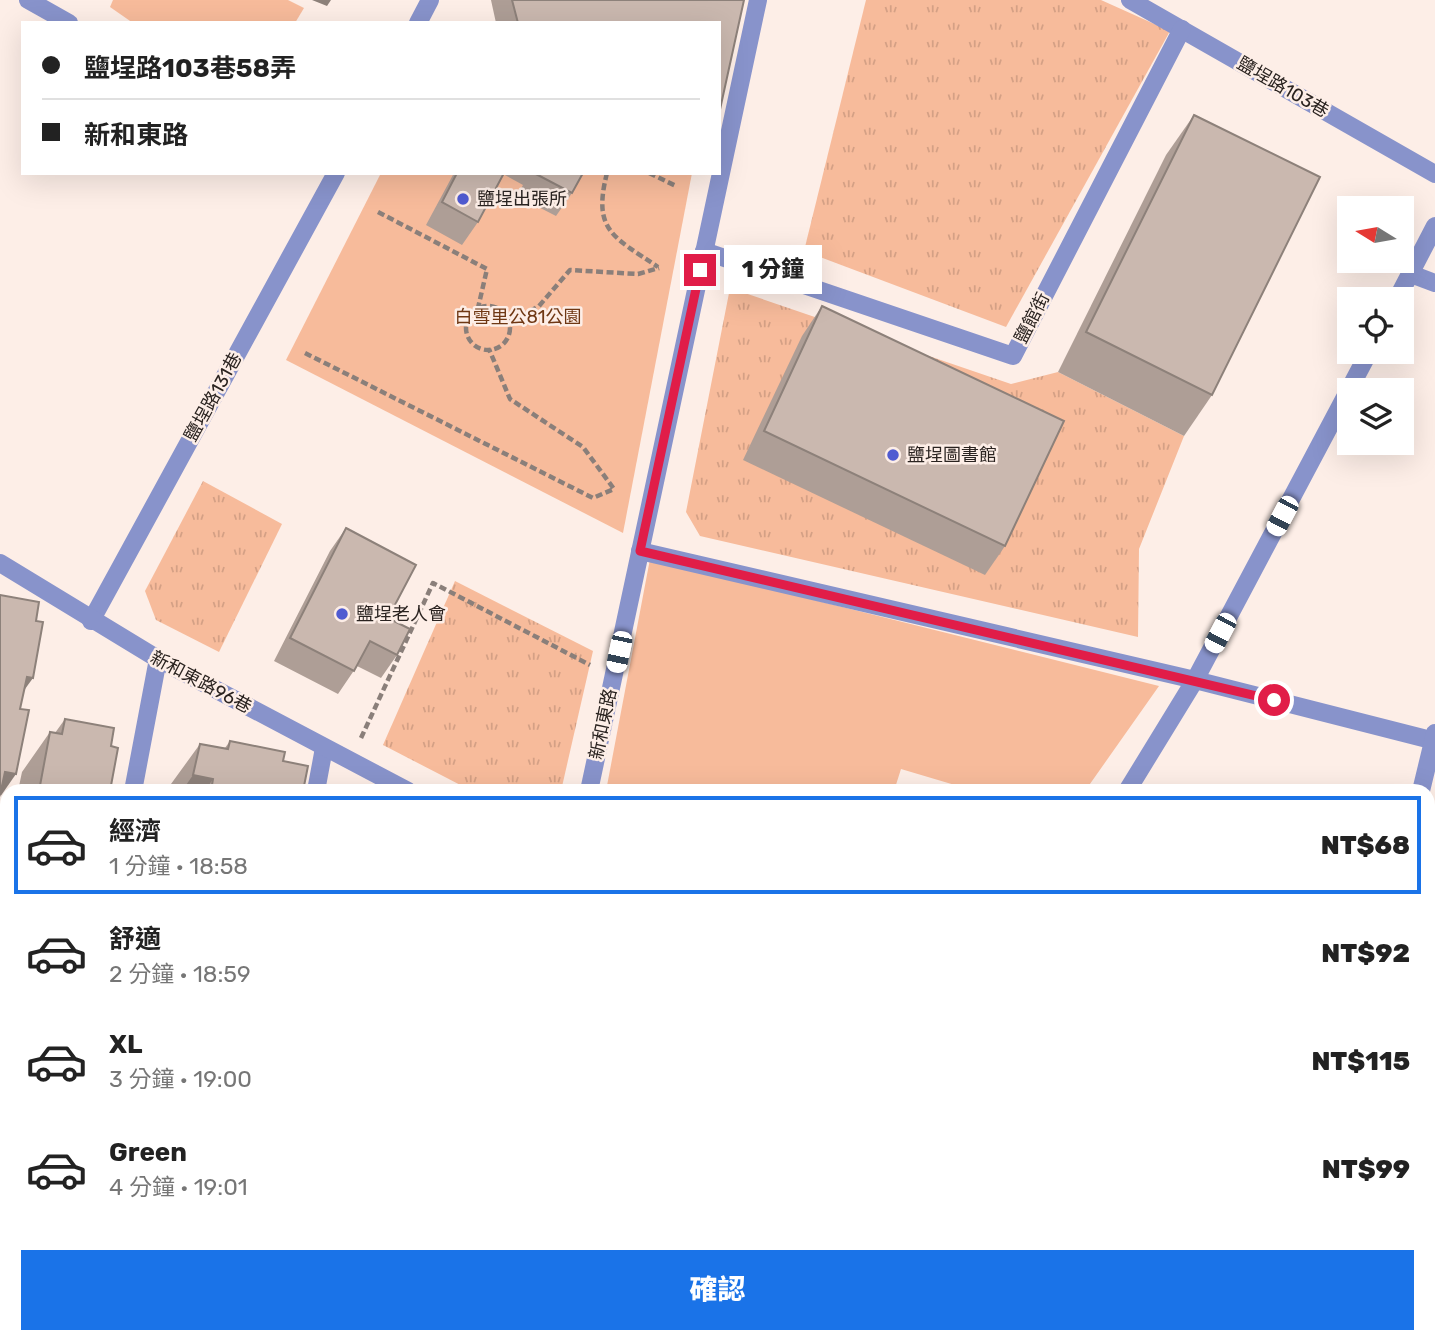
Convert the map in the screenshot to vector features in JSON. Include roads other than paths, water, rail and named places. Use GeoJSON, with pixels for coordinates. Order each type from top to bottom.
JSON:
{"type":"FeatureCollection","features":[{"type":"Feature","properties":{"kind":"street"},"geometry":{"type":"LineString","coordinates":[[28,0],[65,21]]}},
{"type":"Feature","properties":{"kind":"street"},"geometry":{"type":"LineString","coordinates":[[419,21],[430,0]]}},
{"type":"Feature","properties":{"kind":"street","name":"新和東路"},"geometry":{"type":"LineString","coordinates":[[721,172],[758,0]]}},
{"type":"Feature","properties":{"kind":"street","name":"鹽埕路103巷"},"geometry":{"type":"LineString","coordinates":[[1130,0],[1435,174]]}},
{"type":"Feature","properties":{"kind":"street","name":"鹽館街"},"geometry":{"type":"LineString","coordinates":[[704,251],[1013,356],[1182,29]]}},
{"type":"Feature","properties":{"kind":"street","name":"鹽埕路131巷"},"geometry":{"type":"LineString","coordinates":[[91,621],[335,175]]}},
{"type":"Feature","properties":{"kind":"street","name":"新和東路"},"geometry":{"type":"LineString","coordinates":[[590,784],[720,175]]}},
{"type":"Feature","properties":{"kind":"street"},"geometry":{"type":"LineString","coordinates":[[1403,287],[1435,226]]}},
{"type":"Feature","properties":{"kind":"street"},"geometry":{"type":"LineString","coordinates":[[1410,274],[1435,283]]}},
{"type":"Feature","properties":{"kind":"street"},"geometry":{"type":"LineString","coordinates":[[1131,784],[1195,680],[1363,364]]}},
{"type":"Feature","properties":{"kind":"street"},"geometry":{"type":"LineString","coordinates":[[640,551],[1434,738],[1423,784]]}},
{"type":"Feature","properties":{"kind":"street","name":"新和東路96巷"},"geometry":{"type":"LineString","coordinates":[[0,563],[91,621],[158,659],[395,784]]}},
{"type":"Feature","properties":{"kind":"street"},"geometry":{"type":"LineString","coordinates":[[134,784],[158,659]]}},
{"type":"Feature","properties":{"kind":"street"},"geometry":{"type":"LineString","coordinates":[[317,784],[324,748]]}},
{"type":"Feature","properties":{"kind":"place","name":"鹽埕出張所"},"geometry":{"type":"Point","coordinates":[463,199]}},
{"type":"Feature","properties":{"kind":"place","name":"鹽埕圖書館"},"geometry":{"type":"Point","coordinates":[893,455]}},
{"type":"Feature","properties":{"kind":"place","name":"鹽埕老人會"},"geometry":{"type":"Point","coordinates":[342,614]}},
{"type":"Feature","properties":{"kind":"park label","name":"白雪里公81公園"},"geometry":{"type":"Point","coordinates":[518,317]}}]}
